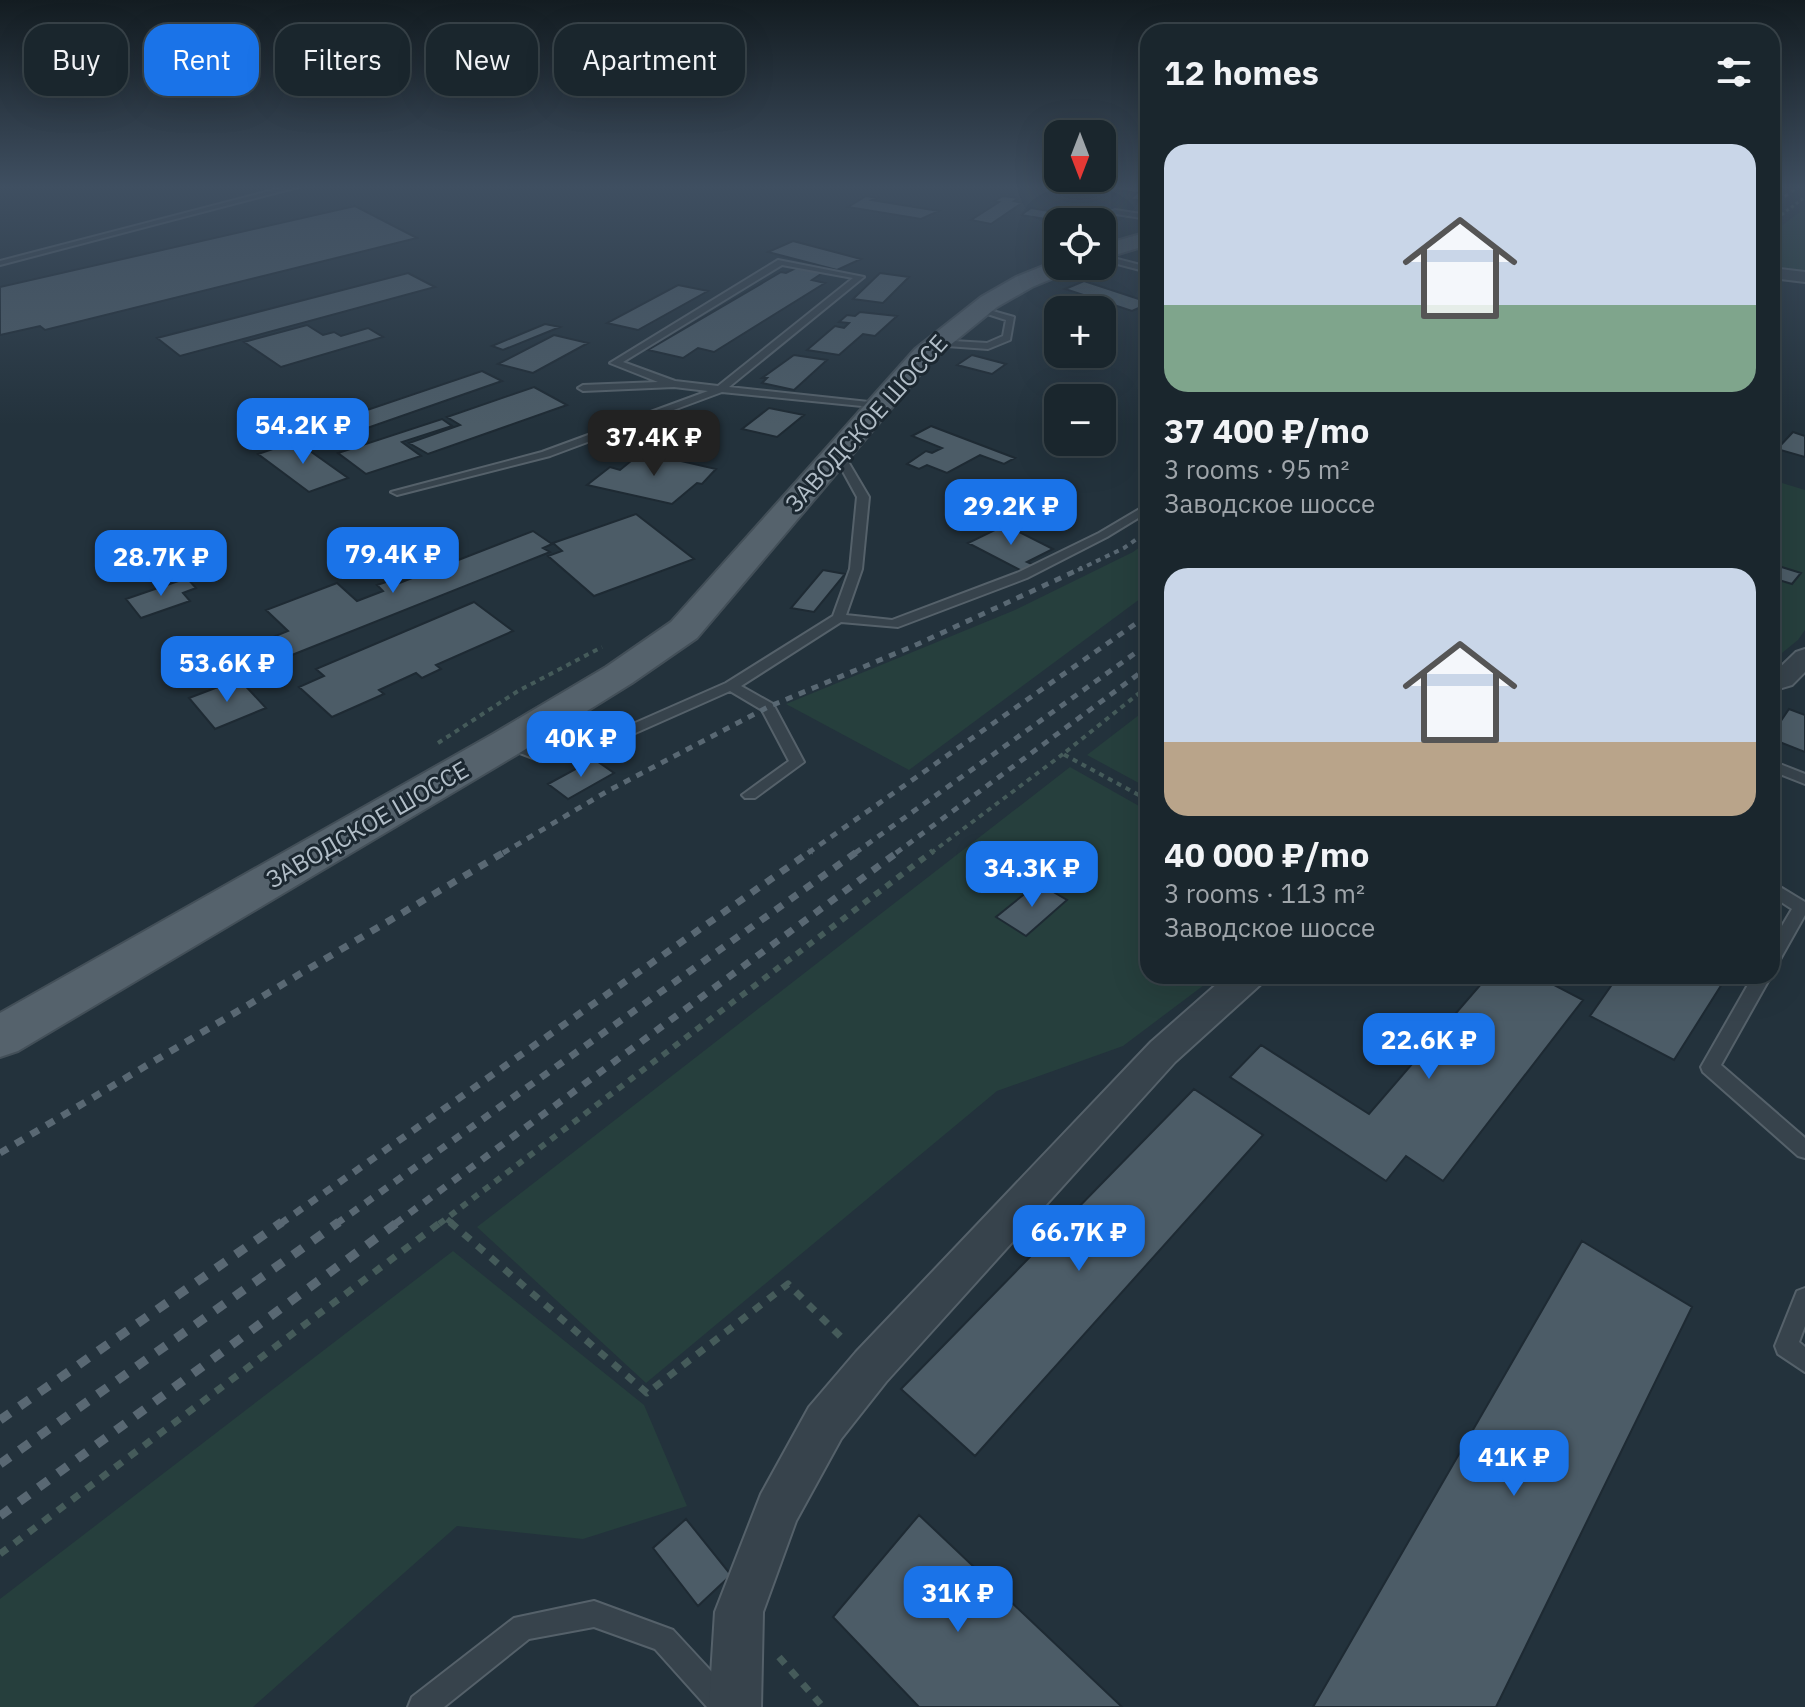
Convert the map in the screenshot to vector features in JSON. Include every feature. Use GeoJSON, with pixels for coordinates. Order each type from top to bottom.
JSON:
{"type":"FeatureCollection","features":[{"type":"Feature","properties":{"kind":"main road","name":"ЗАВОДСКОЕ ШОССЕ"},"geometry":{"type":"LineString","coordinates":[[0,1037],[507,743],[619,675],[684,630],[936,343],[964,316],[995,313],[1025,280],[1044,273]]}},
{"type":"Feature","properties":{"kind":"street"},"geometry":{"type":"LineString","coordinates":[[1780,274],[1805,277]]}},
{"type":"Feature","properties":{"kind":"street"},"geometry":{"type":"LineString","coordinates":[[1787,684],[1805,657]]}},
{"type":"Feature","properties":{"kind":"street"},"geometry":{"type":"LineString","coordinates":[[735,1707],[739,1612],[777,1510],[825,1423],[903,1325],[1163,1052],[1239,984]]}},
{"type":"Feature","properties":{"kind":"lane"},"geometry":{"type":"LineString","coordinates":[[674,384],[615,363],[775,266]]}},
{"type":"Feature","properties":{"kind":"lane"},"geometry":{"type":"LineString","coordinates":[[397,492],[546,454],[719,390],[860,277],[800,266]]}},
{"type":"Feature","properties":{"kind":"lane"},"geometry":{"type":"LineString","coordinates":[[995,313],[1023,321]]}},
{"type":"Feature","properties":{"kind":"lane"},"geometry":{"type":"LineString","coordinates":[[583,388],[674,384],[878,406]]}},
{"type":"Feature","properties":{"kind":"lane"},"geometry":{"type":"LineString","coordinates":[[839,455],[863,497],[856,569],[839,618]]}},
{"type":"Feature","properties":{"kind":"lane"},"geometry":{"type":"LineString","coordinates":[[507,743],[540,756],[579,753],[731,686],[839,618],[893,624],[1023,575],[1103,535],[1140,512]]}},
{"type":"Feature","properties":{"kind":"lane"},"geometry":{"type":"LineString","coordinates":[[731,686],[768,707],[797,762],[750,795]]}},
{"type":"Feature","properties":{"kind":"lane"},"geometry":{"type":"LineString","coordinates":[[1780,769],[1805,779]]}},
{"type":"Feature","properties":{"kind":"lane"},"geometry":{"type":"LineString","coordinates":[[1780,893],[1801,907],[1780,944]]}},
{"type":"Feature","properties":{"kind":"lane"},"geometry":{"type":"LineString","coordinates":[[1757,984],[1710,1067],[1805,1150]]}},
{"type":"Feature","properties":{"kind":"lane"},"geometry":{"type":"LineString","coordinates":[[1805,1298],[1786,1346],[1805,1361]]}},
{"type":"Feature","properties":{"kind":"lane"},"geometry":{"type":"LineString","coordinates":[[422,1707],[523,1627],[594,1614],[664,1639],[725,1707]]}},
{"type":"Feature","properties":{"kind":"path"},"geometry":{"type":"LineString","coordinates":[[431,748],[476,715],[547,674],[609,644]]}},
{"type":"Feature","properties":{"kind":"path"},"geometry":{"type":"LineString","coordinates":[[0,1554],[1063,754],[1140,692]]}},
{"type":"Feature","properties":{"kind":"path"},"geometry":{"type":"LineString","coordinates":[[1063,754],[1140,796]]}},
{"type":"Feature","properties":{"kind":"path"},"geometry":{"type":"LineString","coordinates":[[447,1219],[647,1393],[788,1284],[871,1367]]}},
{"type":"Feature","properties":{"kind":"green space"},"geometry":{"type":"Polygon","coordinates":[[[1780,266],[1805,266],[1805,272],[1780,267],[1780,266]]]}},
{"type":"Feature","properties":{"kind":"green space"},"geometry":{"type":"Polygon","coordinates":[[[1780,482],[1805,490],[1805,630],[1780,655],[1780,482]]]}},
{"type":"Feature","properties":{"kind":"green space"},"geometry":{"type":"Polygon","coordinates":[[[1140,547],[1140,599],[909,770],[786,704],[1015,610],[1140,547]]]}},
{"type":"Feature","properties":{"kind":"green space"},"geometry":{"type":"Polygon","coordinates":[[[1140,714],[1140,784],[1087,755],[1140,714]]]}},
{"type":"Feature","properties":{"kind":"green space"},"geometry":{"type":"Polygon","coordinates":[[[1070,767],[1140,806],[1140,984],[1205,984],[1123,1046],[997,1091],[646,1383],[477,1227],[1070,767]]]}},
{"type":"Feature","properties":{"kind":"green space"},"geometry":{"type":"Polygon","coordinates":[[[453,1251],[644,1405],[687,1506],[583,1539],[457,1526],[253,1707],[0,1707],[0,1599],[453,1251]]]}},
{"type":"Feature","properties":{"kind":"building"},"geometry":{"type":"Polygon","coordinates":[[[94,266],[305,266],[45,330],[40,326],[0,335],[0,287],[94,266]]]}},
{"type":"Feature","properties":{"kind":"building"},"geometry":{"type":"Polygon","coordinates":[[[820,266],[846,266],[837,270],[820,266]]]}},
{"type":"Feature","properties":{"kind":"building"},"geometry":{"type":"Polygon","coordinates":[[[798,267],[824,272],[812,280],[825,283],[714,352],[698,348],[683,358],[648,350],[781,272],[798,267]]]}},
{"type":"Feature","properties":{"kind":"building"},"geometry":{"type":"Polygon","coordinates":[[[408,273],[435,287],[180,356],[157,338],[408,273]]]}},
{"type":"Feature","properties":{"kind":"building"},"geometry":{"type":"Polygon","coordinates":[[[880,273],[909,277],[883,303],[853,299],[880,273]]]}},
{"type":"Feature","properties":{"kind":"building"},"geometry":{"type":"Polygon","coordinates":[[[1084,281],[1140,299],[1140,308],[1132,311],[1116,306],[1116,296],[1086,296],[1065,289],[1084,281]]]}},
{"type":"Feature","properties":{"kind":"building"},"geometry":{"type":"Polygon","coordinates":[[[678,285],[708,291],[638,330],[607,323],[678,285]]]}},
{"type":"Feature","properties":{"kind":"building"},"geometry":{"type":"Polygon","coordinates":[[[860,312],[897,316],[875,336],[863,334],[839,355],[807,350],[835,326],[844,328],[849,323],[839,322],[847,315],[855,316],[860,312]]]}},
{"type":"Feature","properties":{"kind":"building"},"geometry":{"type":"Polygon","coordinates":[[[545,324],[560,327],[503,350],[492,346],[545,324]]]}},
{"type":"Feature","properties":{"kind":"building"},"geometry":{"type":"Polygon","coordinates":[[[307,325],[323,335],[334,332],[341,336],[368,328],[383,337],[281,367],[244,342],[307,325]]]}},
{"type":"Feature","properties":{"kind":"building"},"geometry":{"type":"Polygon","coordinates":[[[554,335],[588,343],[533,373],[498,364],[554,335]]]}},
{"type":"Feature","properties":{"kind":"building"},"geometry":{"type":"Polygon","coordinates":[[[794,355],[827,360],[794,390],[762,383],[767,378],[762,378],[794,355]]]}},
{"type":"Feature","properties":{"kind":"building"},"geometry":{"type":"Polygon","coordinates":[[[972,355],[1006,364],[992,374],[957,365],[972,355]]]}},
{"type":"Feature","properties":{"kind":"building"},"geometry":{"type":"Polygon","coordinates":[[[482,371],[502,381],[330,441],[311,429],[482,371]]]}},
{"type":"Feature","properties":{"kind":"building"},"geometry":{"type":"Polygon","coordinates":[[[534,387],[567,405],[428,454],[409,443],[460,425],[447,417],[534,387]]]}},
{"type":"Feature","properties":{"kind":"building"},"geometry":{"type":"Polygon","coordinates":[[[769,408],[804,415],[777,437],[742,429],[769,408]]]}},
{"type":"Feature","properties":{"kind":"building"},"geometry":{"type":"Polygon","coordinates":[[[442,419],[452,426],[402,442],[421,456],[366,474],[338,453],[442,419]]]}},
{"type":"Feature","properties":{"kind":"building"},"geometry":{"type":"Polygon","coordinates":[[[931,426],[1015,458],[1004,464],[980,455],[947,473],[927,465],[919,469],[907,464],[926,451],[932,453],[942,448],[912,436],[931,426]]]}},
{"type":"Feature","properties":{"kind":"building"},"geometry":{"type":"Polygon","coordinates":[[[1793,432],[1805,436],[1805,457],[1780,450],[1793,432]]]}},
{"type":"Feature","properties":{"kind":"building"},"geometry":{"type":"Polygon","coordinates":[[[296,441],[348,478],[309,492],[258,454],[296,441]]]}},
{"type":"Feature","properties":{"kind":"building"},"geometry":{"type":"Polygon","coordinates":[[[642,452],[716,469],[702,484],[697,483],[672,504],[587,485],[610,467],[620,470],[642,452]]]}},
{"type":"Feature","properties":{"kind":"building"},"geometry":{"type":"Polygon","coordinates":[[[636,514],[694,559],[594,596],[548,556],[562,551],[553,543],[636,514]]]}},
{"type":"Feature","properties":{"kind":"building"},"geometry":{"type":"Polygon","coordinates":[[[1005,525],[1053,549],[1027,562],[1034,565],[1022,571],[968,543],[1005,525]]]}},
{"type":"Feature","properties":{"kind":"building"},"geometry":{"type":"Polygon","coordinates":[[[533,531],[552,544],[543,548],[550,552],[292,655],[273,637],[288,631],[266,610],[337,583],[357,601],[383,591],[377,585],[389,581],[394,585],[533,531]]]}},
{"type":"Feature","properties":{"kind":"building"},"geometry":{"type":"Polygon","coordinates":[[[1780,566],[1801,573],[1792,584],[1780,580],[1780,566]]]}},
{"type":"Feature","properties":{"kind":"building"},"geometry":{"type":"Polygon","coordinates":[[[823,570],[845,574],[814,612],[791,608],[823,570]]]}},
{"type":"Feature","properties":{"kind":"building"},"geometry":{"type":"Polygon","coordinates":[[[187,578],[196,588],[183,593],[190,601],[141,618],[126,599],[187,578]]]}},
{"type":"Feature","properties":{"kind":"building"},"geometry":{"type":"Polygon","coordinates":[[[474,602],[513,631],[436,665],[441,669],[422,678],[416,673],[379,690],[384,694],[332,717],[299,687],[324,676],[316,669],[474,602]]]}},
{"type":"Feature","properties":{"kind":"building"},"geometry":{"type":"Polygon","coordinates":[[[239,679],[266,708],[215,729],[189,698],[239,679]]]}},
{"type":"Feature","properties":{"kind":"building"},"geometry":{"type":"Polygon","coordinates":[[[1789,709],[1805,715],[1805,752],[1780,742],[1780,722],[1789,709]]]}},
{"type":"Feature","properties":{"kind":"building"},"geometry":{"type":"Polygon","coordinates":[[[594,759],[614,773],[568,799],[548,784],[594,759]]]}},
{"type":"Feature","properties":{"kind":"building"},"geometry":{"type":"Polygon","coordinates":[[[1038,883],[1067,900],[1026,936],[996,917],[1038,883]]]}},
{"type":"Feature","properties":{"kind":"building"},"geometry":{"type":"Polygon","coordinates":[[[1481,984],[1552,984],[1583,1000],[1443,1181],[1406,1156],[1386,1181],[1230,1077],[1261,1045],[1369,1114],[1481,984]]]}},
{"type":"Feature","properties":{"kind":"building"},"geometry":{"type":"Polygon","coordinates":[[[1612,984],[1722,984],[1674,1060],[1590,1016],[1612,984]]]}},
{"type":"Feature","properties":{"kind":"building"},"geometry":{"type":"Polygon","coordinates":[[[1194,1089],[1263,1135],[975,1456],[901,1389],[1194,1089]]]}},
{"type":"Feature","properties":{"kind":"building"},"geometry":{"type":"Polygon","coordinates":[[[1582,1241],[1692,1307],[1496,1707],[1313,1707],[1582,1241]]]}},
{"type":"Feature","properties":{"kind":"building"},"geometry":{"type":"Polygon","coordinates":[[[919,1515],[1122,1707],[919,1707],[833,1617],[919,1515]]]}},
{"type":"Feature","properties":{"kind":"building"},"geometry":{"type":"Polygon","coordinates":[[[686,1519],[731,1575],[698,1606],[653,1548],[686,1519]]]}},
{"type":"Feature","properties":{"kind":"railway"},"geometry":{"type":"LineString","coordinates":[[1078,570],[1124,548],[1140,537]]}},
{"type":"Feature","properties":{"kind":"railway"},"geometry":{"type":"LineString","coordinates":[[503,853],[606,792],[768,707],[918,644],[1082,568]]}},
{"type":"Feature","properties":{"kind":"railway"},"geometry":{"type":"LineString","coordinates":[[808,853],[1140,621]]}},
{"type":"Feature","properties":{"kind":"railway"},"geometry":{"type":"LineString","coordinates":[[855,853],[1140,650]]}},
{"type":"Feature","properties":{"kind":"railway"},"geometry":{"type":"LineString","coordinates":[[896,853],[1140,673]]}},
{"type":"Feature","properties":{"kind":"railway"},"geometry":{"type":"LineString","coordinates":[[0,1153],[506,851]]}},
{"type":"Feature","properties":{"kind":"railway"},"geometry":{"type":"LineString","coordinates":[[280,1224],[811,851]]}},
{"type":"Feature","properties":{"kind":"railway"},"geometry":{"type":"LineString","coordinates":[[336,1224],[858,851]]}},
{"type":"Feature","properties":{"kind":"railway"},"geometry":{"type":"LineString","coordinates":[[395,1224],[899,851]]}},
{"type":"Feature","properties":{"kind":"railway"},"geometry":{"type":"LineString","coordinates":[[0,1420],[282,1222]]}},
{"type":"Feature","properties":{"kind":"railway"},"geometry":{"type":"LineString","coordinates":[[0,1464],[339,1222]]}},
{"type":"Feature","properties":{"kind":"railway"},"geometry":{"type":"LineString","coordinates":[[0,1516],[398,1222]]}}]}
